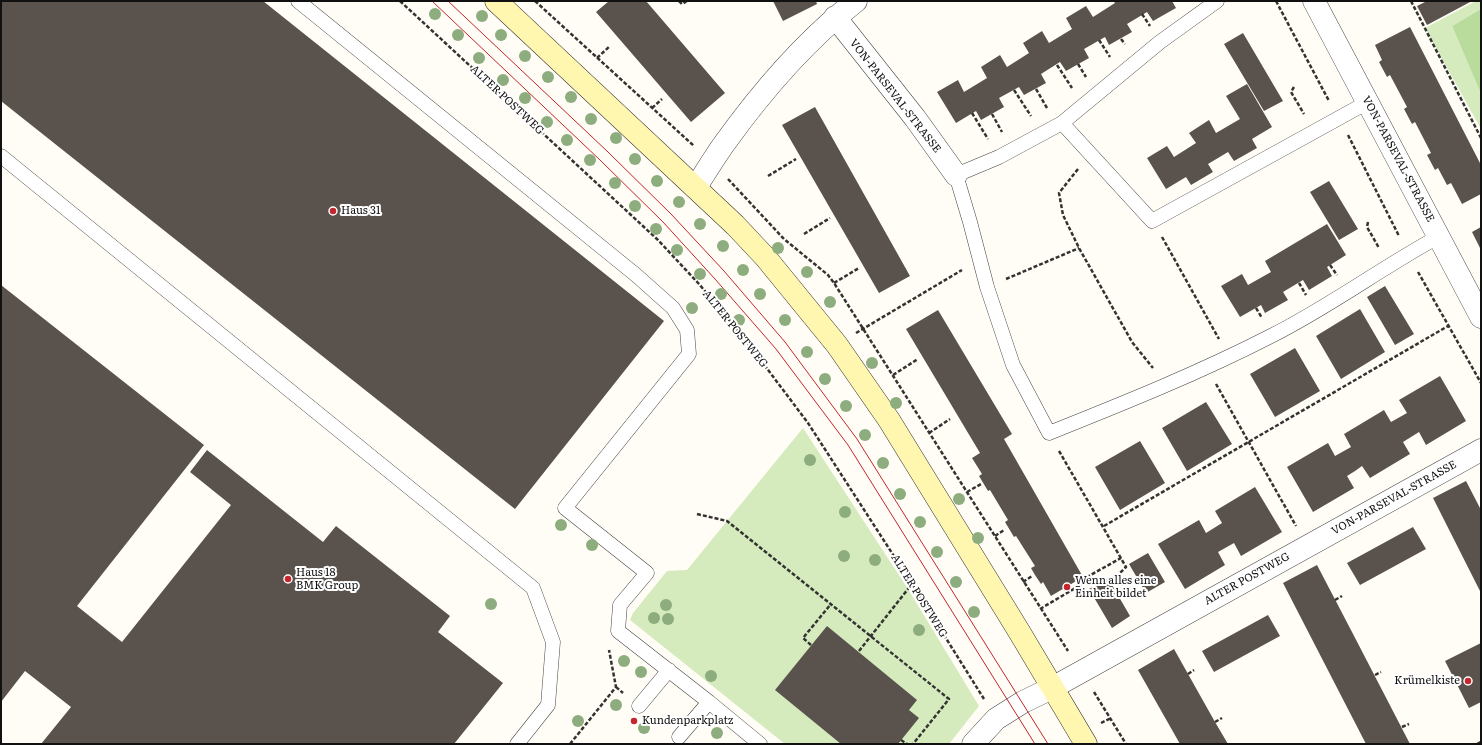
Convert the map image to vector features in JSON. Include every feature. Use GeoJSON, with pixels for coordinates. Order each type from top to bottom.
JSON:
{"type":"FeatureCollection","features":[{"type":"Feature","properties":{"kind":"street"},"geometry":{"type":"LineString","coordinates":[[496,1],[735,225],[766,258],[836,345],[889,420],[1020,633],[1086,744]]}},
{"type":"Feature","properties":{"kind":"street"},"geometry":{"type":"LineString","coordinates":[[696,187],[723,145],[757,101],[807,44],[856,1]]}},
{"type":"Feature","properties":{"kind":"street","name":"VON-PARSEVAL-STRASSE"},"geometry":{"type":"LineString","coordinates":[[1314,1],[1481,317]]}},
{"type":"Feature","properties":{"kind":"street","name":"VON-PARSEVAL-STRASSE"},"geometry":{"type":"LineString","coordinates":[[835,18],[915,118],[956,175]]}},
{"type":"Feature","properties":{"kind":"street","name":"VON-PARSEVAL-STRASSE"},"geometry":{"type":"LineString","coordinates":[[1308,546],[1481,450]]}},
{"type":"Feature","properties":{"kind":"street","name":"ALTER POSTWEG"},"geometry":{"type":"LineString","coordinates":[[974,744],[996,719],[1023,702],[1052,688],[1308,546]]}},
{"type":"Feature","properties":{"kind":"lane"},"geometry":{"type":"LineString","coordinates":[[298,1],[636,275],[673,308],[687,330],[689,354],[565,508],[650,570],[620,605],[618,631],[760,744]]}},
{"type":"Feature","properties":{"kind":"lane"},"geometry":{"type":"LineString","coordinates":[[1217,1],[1160,42],[1062,123],[999,157],[956,175],[987,287],[1013,365],[1049,433],[1166,386],[1272,336],[1438,237]]}},
{"type":"Feature","properties":{"kind":"lane"},"geometry":{"type":"LineString","coordinates":[[1062,123],[1152,221],[1368,102]]}},
{"type":"Feature","properties":{"kind":"lane"},"geometry":{"type":"LineString","coordinates":[[1,156],[533,588],[553,642],[548,705],[517,744]]}},
{"type":"Feature","properties":{"kind":"lane"},"geometry":{"type":"LineString","coordinates":[[639,706],[668,670]]}},
{"type":"Feature","properties":{"kind":"lane"},"geometry":{"type":"LineString","coordinates":[[679,737],[709,702]]}},
{"type":"Feature","properties":{"kind":"path","name":"ALTER POSTWEG"},"geometry":{"type":"LineString","coordinates":[[400,1],[658,240],[699,284],[741,334],[808,423],[912,584],[996,719]]}},
{"type":"Feature","properties":{"kind":"path"},"geometry":{"type":"LineString","coordinates":[[679,1],[682,4],[686,1]]}},
{"type":"Feature","properties":{"kind":"path"},"geometry":{"type":"LineString","coordinates":[[1276,1],[1339,118],[1408,254],[1481,383]]}},
{"type":"Feature","properties":{"kind":"path"},"geometry":{"type":"LineString","coordinates":[[1411,1],[1481,138]]}},
{"type":"Feature","properties":{"kind":"path"},"geometry":{"type":"LineString","coordinates":[[597,58],[610,46]]}},
{"type":"Feature","properties":{"kind":"path"},"geometry":{"type":"LineString","coordinates":[[1057,65],[1084,106]]}},
{"type":"Feature","properties":{"kind":"path"},"geometry":{"type":"LineString","coordinates":[[1294,87],[1291,92],[1314,132]]}},
{"type":"Feature","properties":{"kind":"path"},"geometry":{"type":"LineString","coordinates":[[1014,90],[1042,134]]}},
{"type":"Feature","properties":{"kind":"path"},"geometry":{"type":"LineString","coordinates":[[652,108],[662,99]]}},
{"type":"Feature","properties":{"kind":"path"},"geometry":{"type":"LineString","coordinates":[[972,113],[999,157]]}},
{"type":"Feature","properties":{"kind":"path"},"geometry":{"type":"LineString","coordinates":[[1092,154],[1081,165],[1059,193],[1063,215],[1079,248],[1132,342],[1166,386]]}},
{"type":"Feature","properties":{"kind":"path"},"geometry":{"type":"LineString","coordinates":[[768,176],[796,159]]}},
{"type":"Feature","properties":{"kind":"path"},"geometry":{"type":"LineString","coordinates":[[804,234],[830,218]]}},
{"type":"Feature","properties":{"kind":"path"},"geometry":{"type":"LineString","coordinates":[[1152,221],[1228,357]]}},
{"type":"Feature","properties":{"kind":"path"},"geometry":{"type":"LineString","coordinates":[[1368,222],[1367,227],[1389,266]]}},
{"type":"Feature","properties":{"kind":"path"},"geometry":{"type":"LineString","coordinates":[[987,287],[1079,248]]}},
{"type":"Feature","properties":{"kind":"path"},"geometry":{"type":"LineString","coordinates":[[836,345],[980,259]]}},
{"type":"Feature","properties":{"kind":"path"},"geometry":{"type":"LineString","coordinates":[[834,283],[859,268]]}},
{"type":"Feature","properties":{"kind":"path"},"geometry":{"type":"LineString","coordinates":[[1104,526],[1448,326]]}},
{"type":"Feature","properties":{"kind":"path"},"geometry":{"type":"LineString","coordinates":[[893,375],[918,359]]}},
{"type":"Feature","properties":{"kind":"path"},"geometry":{"type":"LineString","coordinates":[[1206,367],[1308,546]]}},
{"type":"Feature","properties":{"kind":"path"},"geometry":{"type":"LineString","coordinates":[[929,433],[950,419]]}},
{"type":"Feature","properties":{"kind":"path"},"geometry":{"type":"LineString","coordinates":[[1049,433],[1104,526],[1126,567],[1120,573]]}},
{"type":"Feature","properties":{"kind":"path"},"geometry":{"type":"LineString","coordinates":[[968,492],[981,484]]}},
{"type":"Feature","properties":{"kind":"path"},"geometry":{"type":"LineString","coordinates":[[697,514],[727,521],[949,699],[913,744]]}},
{"type":"Feature","properties":{"kind":"path"},"geometry":{"type":"LineString","coordinates":[[995,536],[1004,530]]}},
{"type":"Feature","properties":{"kind":"path"},"geometry":{"type":"LineString","coordinates":[[1040,609],[1089,580],[1087,577],[1121,558]]}},
{"type":"Feature","properties":{"kind":"path"},"geometry":{"type":"LineString","coordinates":[[1023,582],[1032,576]]}},
{"type":"Feature","properties":{"kind":"path"},"geometry":{"type":"LineString","coordinates":[[858,651],[871,637],[912,584]]}},
{"type":"Feature","properties":{"kind":"path"},"geometry":{"type":"LineString","coordinates":[[1335,600],[1342,596]]}},
{"type":"Feature","properties":{"kind":"path"},"geometry":{"type":"LineString","coordinates":[[811,645],[803,638],[831,604]]}},
{"type":"Feature","properties":{"kind":"path"},"geometry":{"type":"LineString","coordinates":[[570,744],[616,687],[608,650],[618,631]]}},
{"type":"Feature","properties":{"kind":"path"},"geometry":{"type":"LineString","coordinates":[[1188,674],[1194,670]]}},
{"type":"Feature","properties":{"kind":"path"},"geometry":{"type":"LineString","coordinates":[[1081,672],[1126,744]]}},
{"type":"Feature","properties":{"kind":"path"},"geometry":{"type":"LineString","coordinates":[[1375,675],[1381,672]]}},
{"type":"Feature","properties":{"kind":"path"},"geometry":{"type":"LineString","coordinates":[[1216,722],[1222,718]]}},
{"type":"Feature","properties":{"kind":"path"},"geometry":{"type":"LineString","coordinates":[[1402,727],[1409,724]]}},
{"type":"Feature","properties":{"kind":"path"},"geometry":{"type":"LineString","coordinates":[[901,740],[907,744]]}},
{"type":"Feature","properties":{"kind":"path"},"geometry":{"type":"LineString","coordinates":[[1477,744],[1481,742]]}},
{"type":"Feature","properties":{"kind":"green space"},"geometry":{"type":"Polygon","coordinates":[[[1476,1],[1481,1],[1481,9],[1452,26],[1481,94],[1481,129],[1425,28],[1476,1]]]}},
{"type":"Feature","properties":{"kind":"green space"},"geometry":{"type":"Polygon","coordinates":[[[1481,9],[1481,94],[1452,26],[1481,9]]]}},
{"type":"Feature","properties":{"kind":"green space"},"geometry":{"type":"Polygon","coordinates":[[[803,428],[908,589],[979,706],[949,744],[785,744],[630,620],[633,613],[667,571],[687,570],[803,428]]]}},
{"type":"Feature","properties":{"kind":"building","name":"Haus 31"},"geometry":{"type":"Polygon","coordinates":[[[1,1],[263,1],[664,321],[515,509],[1,101],[1,1]]]}},
{"type":"Feature","properties":{"kind":"building"},"geometry":{"type":"Polygon","coordinates":[[[609,1],[646,1],[725,93],[691,122],[596,12],[609,1]]]}},
{"type":"Feature","properties":{"kind":"building"},"geometry":{"type":"Polygon","coordinates":[[[773,1],[816,1],[817,4],[783,21],[773,1]]]}},
{"type":"Feature","properties":{"kind":"building"},"geometry":{"type":"Polygon","coordinates":[[[1113,1],[1172,1],[1176,8],[1153,21],[1147,12],[1127,24],[1132,32],[1109,45],[1105,37],[1084,49],[1089,58],[1066,71],[1060,62],[1041,74],[1046,83],[1024,95],[1019,87],[999,98],[1004,107],[981,120],[976,111],[956,123],[937,92],[958,80],[964,92],[987,78],[981,67],[1000,55],[1007,67],[1029,53],[1023,43],[1042,31],[1049,43],[1072,29],[1066,18],[1086,6],[1093,17],[1115,3],[1113,1]]]}},
{"type":"Feature","properties":{"kind":"building"},"geometry":{"type":"Polygon","coordinates":[[[1427,1],[1472,1],[1427,25],[1417,6],[1427,1]]]}},
{"type":"Feature","properties":{"kind":"building"},"geometry":{"type":"Polygon","coordinates":[[[1410,27],[1481,165],[1481,194],[1462,204],[1451,183],[1447,185],[1438,168],[1435,170],[1427,155],[1431,153],[1415,122],[1412,124],[1404,109],[1407,107],[1390,75],[1387,77],[1379,62],[1382,60],[1375,45],[1410,27]]]}},
{"type":"Feature","properties":{"kind":"building"},"geometry":{"type":"Polygon","coordinates":[[[1243,33],[1283,101],[1264,111],[1224,44],[1243,33]]]}},
{"type":"Feature","properties":{"kind":"building"},"geometry":{"type":"Polygon","coordinates":[[[1247,84],[1272,127],[1252,139],[1257,148],[1234,161],[1228,152],[1208,164],[1213,172],[1191,185],[1186,177],[1166,189],[1147,158],[1167,146],[1174,157],[1196,143],[1189,133],[1209,120],[1216,133],[1240,119],[1226,96],[1247,84]]]}},
{"type":"Feature","properties":{"kind":"building"},"geometry":{"type":"Polygon","coordinates":[[[815,107],[910,276],[879,293],[782,125],[815,107]]]}},
{"type":"Feature","properties":{"kind":"building"},"geometry":{"type":"Polygon","coordinates":[[[1329,181],[1358,229],[1339,240],[1310,192],[1329,181]]]}},
{"type":"Feature","properties":{"kind":"building"},"geometry":{"type":"Polygon","coordinates":[[[1327,224],[1346,255],[1327,267],[1332,276],[1309,290],[1303,280],[1283,292],[1288,300],[1265,313],[1261,305],[1240,317],[1221,286],[1242,274],[1248,285],[1271,272],[1265,261],[1327,224]]]}},
{"type":"Feature","properties":{"kind":"building"},"geometry":{"type":"Polygon","coordinates":[[[1481,227],[1481,250],[1472,232],[1481,227]]]}},
{"type":"Feature","properties":{"kind":"building","name":"Haus 18 BMK Group"},"geometry":{"type":"Polygon","coordinates":[[[1,285],[204,445],[77,606],[122,642],[231,505],[190,472],[207,450],[323,542],[336,526],[450,616],[438,632],[503,683],[454,744],[41,744],[71,707],[25,671],[1,702],[1,285]]]}},
{"type":"Feature","properties":{"kind":"building"},"geometry":{"type":"Polygon","coordinates":[[[1385,286],[1414,334],[1395,345],[1367,297],[1385,286]]]}},
{"type":"Feature","properties":{"kind":"building"},"geometry":{"type":"Polygon","coordinates":[[[1360,309],[1385,352],[1341,379],[1316,336],[1360,309]]]}},
{"type":"Feature","properties":{"kind":"building"},"geometry":{"type":"Polygon","coordinates":[[[938,310],[1012,434],[1004,439],[1083,577],[1051,596],[1043,582],[1041,584],[1035,575],[1031,568],[1035,566],[1016,536],[1014,537],[1005,522],[1008,520],[990,490],[988,491],[979,476],[982,474],[972,458],[980,453],[906,329],[938,310]]]}},
{"type":"Feature","properties":{"kind":"building"},"geometry":{"type":"Polygon","coordinates":[[[1295,348],[1320,391],[1275,417],[1250,374],[1295,348]]]}},
{"type":"Feature","properties":{"kind":"building"},"geometry":{"type":"Polygon","coordinates":[[[1440,376],[1466,421],[1426,445],[1419,432],[1403,442],[1410,454],[1370,478],[1362,466],[1347,476],[1354,488],[1313,512],[1287,467],[1328,443],[1335,456],[1351,447],[1344,434],[1384,410],[1391,422],[1407,413],[1399,400],[1440,376]]]}},
{"type":"Feature","properties":{"kind":"building"},"geometry":{"type":"Polygon","coordinates":[[[1206,402],[1232,444],[1187,471],[1162,428],[1206,402]]]}},
{"type":"Feature","properties":{"kind":"building"},"geometry":{"type":"Polygon","coordinates":[[[1140,441],[1165,483],[1120,510],[1095,467],[1140,441]]]}},
{"type":"Feature","properties":{"kind":"building"},"geometry":{"type":"Polygon","coordinates":[[[1466,481],[1481,510],[1481,593],[1433,498],[1466,481]]]}},
{"type":"Feature","properties":{"kind":"building"},"geometry":{"type":"Polygon","coordinates":[[[1255,487],[1282,532],[1241,556],[1234,543],[1218,552],[1225,565],[1185,589],[1158,544],[1199,520],[1206,533],[1222,523],[1215,511],[1255,487]]]}},
{"type":"Feature","properties":{"kind":"building"},"geometry":{"type":"Polygon","coordinates":[[[1413,527],[1426,549],[1360,585],[1347,563],[1413,527]]]}},
{"type":"Feature","properties":{"kind":"building"},"geometry":{"type":"Polygon","coordinates":[[[1148,553],[1165,582],[1146,593],[1129,564],[1148,553]]]}},
{"type":"Feature","properties":{"kind":"building"},"geometry":{"type":"Polygon","coordinates":[[[1317,565],[1410,744],[1366,744],[1283,583],[1317,565]]]}},
{"type":"Feature","properties":{"kind":"building"},"geometry":{"type":"Polygon","coordinates":[[[1108,578],[1130,616],[1112,628],[1089,589],[1108,578]]]}},
{"type":"Feature","properties":{"kind":"building"},"geometry":{"type":"Polygon","coordinates":[[[1268,615],[1280,636],[1214,672],[1202,651],[1268,615]]]}},
{"type":"Feature","properties":{"kind":"building"},"geometry":{"type":"Polygon","coordinates":[[[827,626],[917,700],[909,710],[919,718],[898,744],[841,744],[775,690],[827,626]]]}},
{"type":"Feature","properties":{"kind":"building","name":"Krümelkiste"},"geometry":{"type":"Polygon","coordinates":[[[1481,643],[1481,702],[1469,708],[1445,661],[1481,643]]]}},
{"type":"Feature","properties":{"kind":"building"},"geometry":{"type":"Polygon","coordinates":[[[1174,649],[1228,744],[1180,744],[1138,670],[1174,649]]]}},
{"type":"Feature","properties":{"kind":"tram line"},"geometry":{"type":"LineString","coordinates":[[432,1],[600,160],[663,222],[776,349],[848,445],[1035,744]]}},
{"type":"Feature","properties":{"kind":"tram line"},"geometry":{"type":"LineString","coordinates":[[448,1],[608,152],[671,214],[724,271],[785,342],[857,439],[1048,744]]}},
{"type":"Feature","properties":{"kind":"place","name":"Haus 31"},"geometry":{"type":"Point","coordinates":[333,211]}},
{"type":"Feature","properties":{"kind":"place","name":"Haus 18 BMK Group"},"geometry":{"type":"Point","coordinates":[288,579]}},
{"type":"Feature","properties":{"kind":"place","name":"Wenn alles eine Einheit bildet"},"geometry":{"type":"Point","coordinates":[1067,587]}},
{"type":"Feature","properties":{"kind":"place","name":"Krümelkiste"},"geometry":{"type":"Point","coordinates":[1468,681]}},
{"type":"Feature","properties":{"kind":"place","name":"Kundenparkplatz"},"geometry":{"type":"Point","coordinates":[634,721]}}]}
